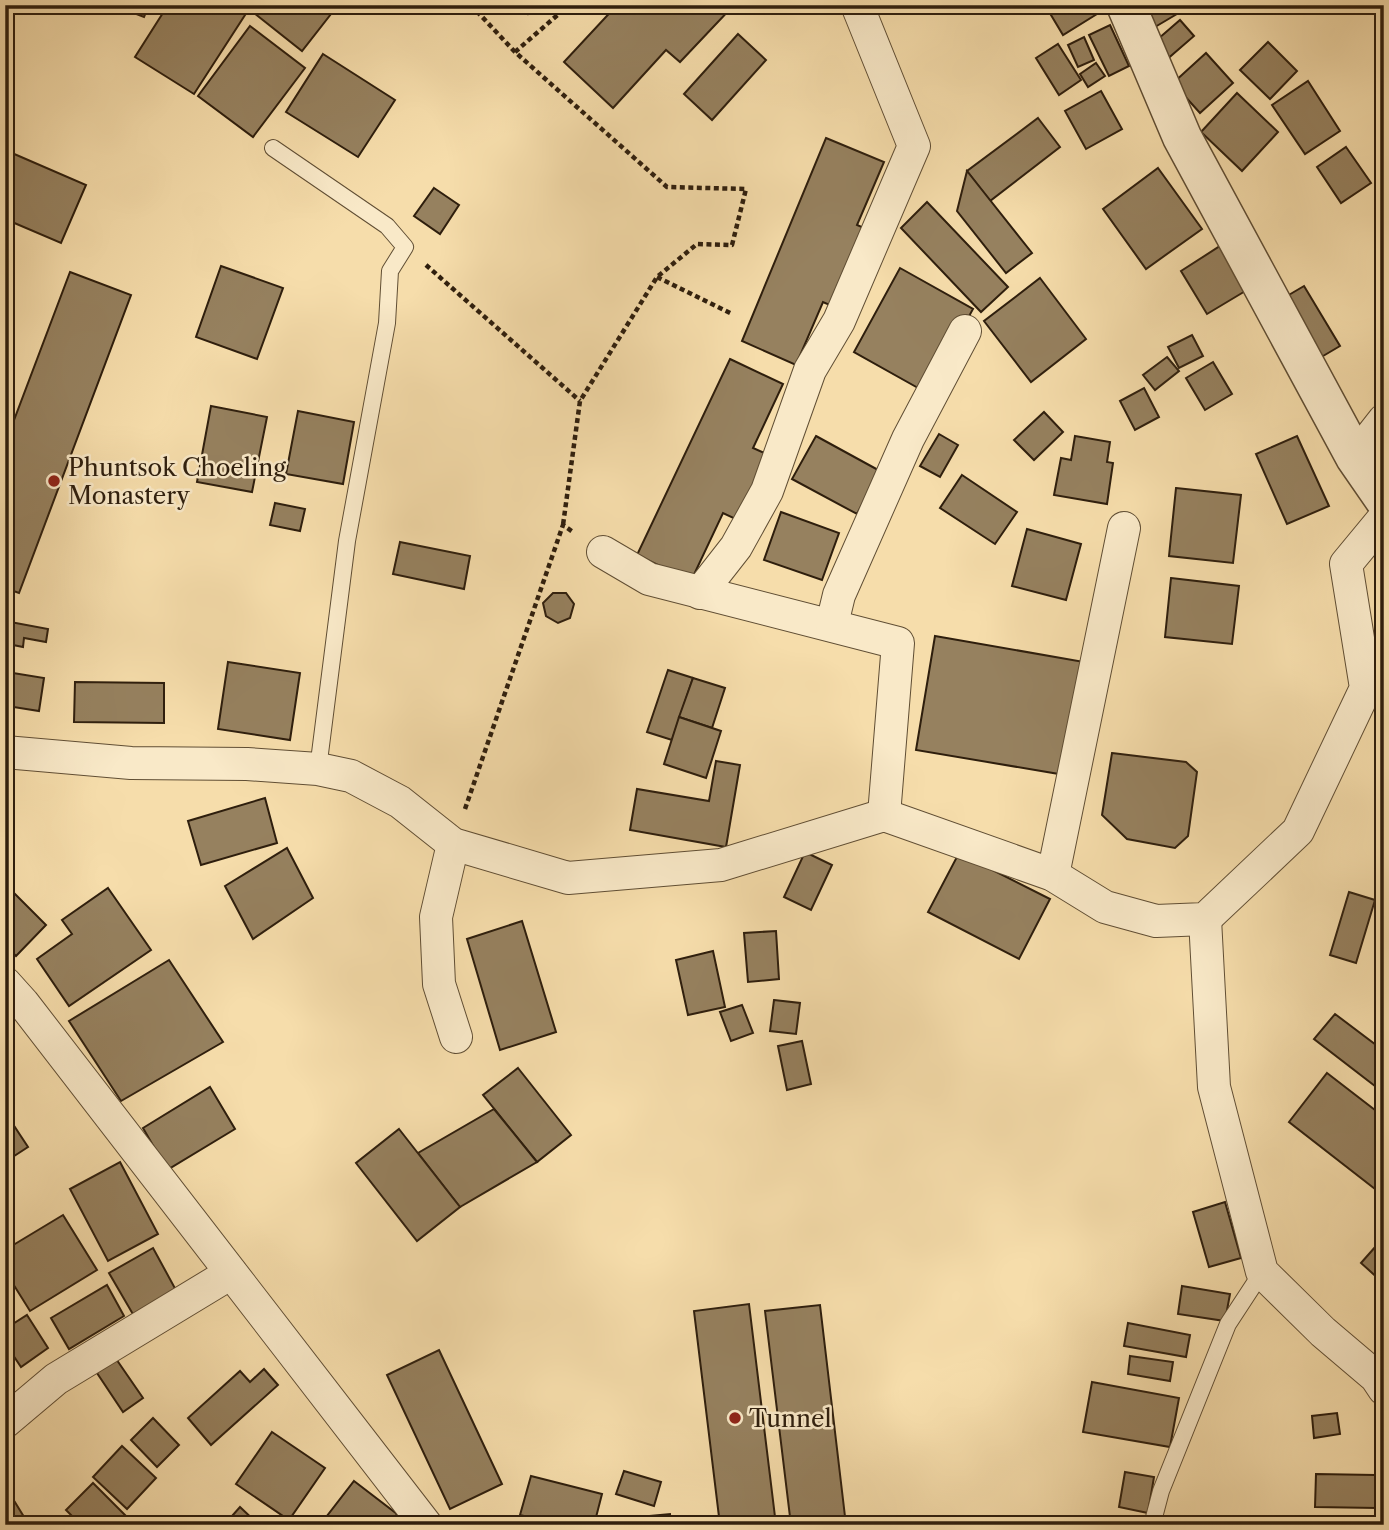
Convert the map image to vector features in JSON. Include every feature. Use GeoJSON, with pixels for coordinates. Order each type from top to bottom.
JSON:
{"type":"FeatureCollection","features":[{"type":"Feature","properties":{"kind":"street"},"geometry":{"type":"LineString","coordinates":[[700,593],[736,547],[766,491],[810,370],[839,321],[914,146],[858,5]]}},
{"type":"Feature","properties":{"kind":"street"},"geometry":{"type":"LineString","coordinates":[[1126,5],[1182,137],[1355,457],[1384,499]]}},
{"type":"Feature","properties":{"kind":"street"},"geometry":{"type":"LineString","coordinates":[[832,624],[839,595],[892,475],[965,331]]}},
{"type":"Feature","properties":{"kind":"street"},"geometry":{"type":"LineString","coordinates":[[1355,457],[1384,420]]}},
{"type":"Feature","properties":{"kind":"street"},"geometry":{"type":"LineString","coordinates":[[5,752],[131,763],[247,764],[318,769],[351,776],[400,802],[453,844],[568,878],[721,866],[884,815],[1052,875],[1105,907],[1156,921],[1205,919],[1298,831],[1366,688],[1346,564],[1384,518]]}},
{"type":"Feature","properties":{"kind":"street"},"geometry":{"type":"LineString","coordinates":[[1052,875],[1124,528]]}},
{"type":"Feature","properties":{"kind":"street"},"geometry":{"type":"LineString","coordinates":[[603,552],[649,579],[898,643],[884,815]]}},
{"type":"Feature","properties":{"kind":"street"},"geometry":{"type":"LineString","coordinates":[[453,844],[436,917],[439,984],[456,1037]]}},
{"type":"Feature","properties":{"kind":"street"},"geometry":{"type":"LineString","coordinates":[[1205,919],[1214,1087],[1262,1272],[1323,1332],[1377,1377],[1384,1389]]}},
{"type":"Feature","properties":{"kind":"street"},"geometry":{"type":"LineString","coordinates":[[5,983],[425,1524]]}},
{"type":"Feature","properties":{"kind":"street"},"geometry":{"type":"LineString","coordinates":[[5,1422],[56,1379],[231,1273]]}},
{"type":"Feature","properties":{"kind":"lane"},"geometry":{"type":"LineString","coordinates":[[273,149],[387,226],[405,247],[390,271],[387,323],[347,541],[318,769]]}},
{"type":"Feature","properties":{"kind":"lane"},"geometry":{"type":"LineString","coordinates":[[1152,1525],[1161,1491],[1228,1324],[1262,1272]]}},
{"type":"Feature","properties":{"kind":"path"},"geometry":{"type":"LineString","coordinates":[[453,844],[563,525],[580,401],[657,277],[697,244],[732,245],[746,189],[667,187],[514,52],[471,5]]}},
{"type":"Feature","properties":{"kind":"path"},"geometry":{"type":"LineString","coordinates":[[514,52],[569,5]]}},
{"type":"Feature","properties":{"kind":"path"},"geometry":{"type":"LineString","coordinates":[[405,247],[580,401]]}},
{"type":"Feature","properties":{"kind":"path"},"geometry":{"type":"LineString","coordinates":[[657,277],[732,314]]}},
{"type":"Feature","properties":{"kind":"path"},"geometry":{"type":"LineString","coordinates":[[563,525],[603,552]]}},
{"type":"Feature","properties":{"kind":"building"},"geometry":{"type":"Polygon","coordinates":[[[113,5],[149,5],[144,17],[113,5]]]}},
{"type":"Feature","properties":{"kind":"building"},"geometry":{"type":"Polygon","coordinates":[[[168,5],[229,5],[245,15],[194,94],[135,57],[168,5]]]}},
{"type":"Feature","properties":{"kind":"building"},"geometry":{"type":"Polygon","coordinates":[[[244,5],[338,5],[302,51],[244,5]]]}},
{"type":"Feature","properties":{"kind":"building"},"geometry":{"type":"Polygon","coordinates":[[[520,5],[538,5],[528,14],[520,5]]]}},
{"type":"Feature","properties":{"kind":"building"},"geometry":{"type":"Polygon","coordinates":[[[617,5],[734,5],[680,62],[666,50],[613,108],[564,62],[617,5]]]}},
{"type":"Feature","properties":{"kind":"building"},"geometry":{"type":"Polygon","coordinates":[[[1045,5],[1091,5],[1097,14],[1063,35],[1045,5]]]}},
{"type":"Feature","properties":{"kind":"building"},"geometry":{"type":"Polygon","coordinates":[[[1142,5],[1178,5],[1182,11],[1155,27],[1142,5]]]}},
{"type":"Feature","properties":{"kind":"building"},"geometry":{"type":"Polygon","coordinates":[[[1180,20],[1194,36],[1165,61],[1151,45],[1180,20]]]}},
{"type":"Feature","properties":{"kind":"building"},"geometry":{"type":"Polygon","coordinates":[[[1110,25],[1129,66],[1109,76],[1089,35],[1110,25]]]}},
{"type":"Feature","properties":{"kind":"building"},"geometry":{"type":"Polygon","coordinates":[[[250,26],[305,68],[253,137],[198,96],[250,26]]]}},
{"type":"Feature","properties":{"kind":"building"},"geometry":{"type":"Polygon","coordinates":[[[738,34],[766,60],[712,120],[684,94],[738,34]]]}},
{"type":"Feature","properties":{"kind":"building"},"geometry":{"type":"Polygon","coordinates":[[[1084,37],[1094,60],[1078,67],[1068,45],[1084,37]]]}},
{"type":"Feature","properties":{"kind":"building"},"geometry":{"type":"Polygon","coordinates":[[[1268,42],[1297,71],[1270,99],[1240,70],[1268,42]]]}},
{"type":"Feature","properties":{"kind":"building"},"geometry":{"type":"Polygon","coordinates":[[[1058,44],[1081,80],[1059,95],[1036,58],[1058,44]]]}},
{"type":"Feature","properties":{"kind":"building"},"geometry":{"type":"Polygon","coordinates":[[[1206,53],[1233,83],[1200,113],[1173,83],[1206,53]]]}},
{"type":"Feature","properties":{"kind":"building"},"geometry":{"type":"Polygon","coordinates":[[[323,54],[395,100],[358,157],[286,112],[323,54]]]}},
{"type":"Feature","properties":{"kind":"building"},"geometry":{"type":"Polygon","coordinates":[[[1096,63],[1105,76],[1088,87],[1080,74],[1096,63]]]}},
{"type":"Feature","properties":{"kind":"building"},"geometry":{"type":"Polygon","coordinates":[[[1308,81],[1340,131],[1305,154],[1272,105],[1308,81]]]}},
{"type":"Feature","properties":{"kind":"building"},"geometry":{"type":"Polygon","coordinates":[[[1101,91],[1122,129],[1086,149],[1065,111],[1101,91]]]}},
{"type":"Feature","properties":{"kind":"building"},"geometry":{"type":"Polygon","coordinates":[[[1237,93],[1278,132],[1242,171],[1201,132],[1237,93]]]}},
{"type":"Feature","properties":{"kind":"building"},"geometry":{"type":"Polygon","coordinates":[[[1038,118],[1060,147],[990,201],[967,171],[1038,118]]]}},
{"type":"Feature","properties":{"kind":"building"},"geometry":{"type":"Polygon","coordinates":[[[826,138],[884,162],[857,225],[871,231],[839,309],[823,302],[796,365],[742,341],[826,138]]]}},
{"type":"Feature","properties":{"kind":"building"},"geometry":{"type":"Polygon","coordinates":[[[1346,147],[1371,183],[1341,203],[1317,167],[1346,147]]]}},
{"type":"Feature","properties":{"kind":"building"},"geometry":{"type":"Polygon","coordinates":[[[5,150],[86,185],[61,243],[5,219],[5,150]]]}},
{"type":"Feature","properties":{"kind":"building"},"geometry":{"type":"Polygon","coordinates":[[[1158,168],[1202,229],[1146,269],[1103,209],[1158,168]]]}},
{"type":"Feature","properties":{"kind":"building"},"geometry":{"type":"Polygon","coordinates":[[[967,171],[1032,253],[1006,273],[957,211],[967,171]]]}},
{"type":"Feature","properties":{"kind":"building"},"geometry":{"type":"Polygon","coordinates":[[[434,188],[459,205],[440,234],[414,216],[434,188]]]}},
{"type":"Feature","properties":{"kind":"building"},"geometry":{"type":"Polygon","coordinates":[[[927,202],[1008,287],[981,312],[901,228],[927,202]]]}},
{"type":"Feature","properties":{"kind":"building"},"geometry":{"type":"Polygon","coordinates":[[[1220,246],[1247,290],[1207,314],[1181,271],[1220,246]]]}},
{"type":"Feature","properties":{"kind":"building"},"geometry":{"type":"Polygon","coordinates":[[[221,266],[283,288],[257,359],[196,337],[221,266]]]}},
{"type":"Feature","properties":{"kind":"building"},"geometry":{"type":"Polygon","coordinates":[[[900,268],[973,309],[927,393],[854,352],[900,268]]]}},
{"type":"Feature","properties":{"kind":"building"},"geometry":{"type":"Polygon","coordinates":[[[70,272],[131,295],[19,593],[5,588],[5,444],[70,272]]]}},
{"type":"Feature","properties":{"kind":"building"},"geometry":{"type":"Polygon","coordinates":[[[1040,278],[1086,339],[1031,382],[984,321],[1040,278]]]}},
{"type":"Feature","properties":{"kind":"building"},"geometry":{"type":"Polygon","coordinates":[[[1304,286],[1340,346],[1318,359],[1282,299],[1304,286]]]}},
{"type":"Feature","properties":{"kind":"building"},"geometry":{"type":"Polygon","coordinates":[[[1192,335],[1203,356],[1179,368],[1168,347],[1192,335]]]}},
{"type":"Feature","properties":{"kind":"building"},"geometry":{"type":"Polygon","coordinates":[[[1167,357],[1179,371],[1155,390],[1143,375],[1167,357]]]}},
{"type":"Feature","properties":{"kind":"building"},"geometry":{"type":"Polygon","coordinates":[[[730,359],[783,384],[753,448],[773,457],[742,522],[723,513],[691,581],[637,555],[730,359]]]}},
{"type":"Feature","properties":{"kind":"building"},"geometry":{"type":"Polygon","coordinates":[[[1213,362],[1232,394],[1205,410],[1186,378],[1213,362]]]}},
{"type":"Feature","properties":{"kind":"building"},"geometry":{"type":"Polygon","coordinates":[[[1144,388],[1159,417],[1135,430],[1120,401],[1144,388]]]}},
{"type":"Feature","properties":{"kind":"building"},"geometry":{"type":"Polygon","coordinates":[[[211,406],[267,417],[252,492],[197,482],[211,406]]]}},
{"type":"Feature","properties":{"kind":"building"},"geometry":{"type":"Polygon","coordinates":[[[298,411],[354,422],[343,484],[286,474],[298,411]]]}},
{"type":"Feature","properties":{"kind":"building"},"geometry":{"type":"Polygon","coordinates":[[[1044,412],[1063,432],[1034,460],[1014,440],[1044,412]]]}},
{"type":"Feature","properties":{"kind":"building"},"geometry":{"type":"Polygon","coordinates":[[[939,434],[958,445],[940,477],[920,466],[939,434]]]}},
{"type":"Feature","properties":{"kind":"building"},"geometry":{"type":"Polygon","coordinates":[[[816,436],[880,471],[857,514],[792,479],[816,436]]]}},
{"type":"Feature","properties":{"kind":"building"},"geometry":{"type":"Polygon","coordinates":[[[1075,436],[1110,442],[1107,462],[1113,463],[1107,504],[1054,495],[1061,458],[1071,460],[1075,436]]]}},
{"type":"Feature","properties":{"kind":"building"},"geometry":{"type":"Polygon","coordinates":[[[1297,436],[1329,506],[1287,524],[1256,454],[1297,436]]]}},
{"type":"Feature","properties":{"kind":"building"},"geometry":{"type":"Polygon","coordinates":[[[962,475],[1017,512],[995,544],[940,508],[962,475]]]}},
{"type":"Feature","properties":{"kind":"building"},"geometry":{"type":"Polygon","coordinates":[[[1176,488],[1241,495],[1233,563],[1169,556],[1176,488]]]}},
{"type":"Feature","properties":{"kind":"building"},"geometry":{"type":"Polygon","coordinates":[[[275,503],[305,509],[300,531],[270,525],[275,503]]]}},
{"type":"Feature","properties":{"kind":"building"},"geometry":{"type":"Polygon","coordinates":[[[781,512],[839,533],[822,580],[764,560],[781,512]]]}},
{"type":"Feature","properties":{"kind":"building"},"geometry":{"type":"Polygon","coordinates":[[[1027,529],[1081,544],[1066,600],[1012,586],[1027,529]]]}},
{"type":"Feature","properties":{"kind":"building"},"geometry":{"type":"Polygon","coordinates":[[[400,542],[470,556],[464,589],[393,574],[400,542]]]}},
{"type":"Feature","properties":{"kind":"building"},"geometry":{"type":"Polygon","coordinates":[[[1171,578],[1239,586],[1232,644],[1165,637],[1171,578]]]}},
{"type":"Feature","properties":{"kind":"building"},"geometry":{"type":"Polygon","coordinates":[[[553,593],[566,593],[574,604],[570,618],[558,623],[546,616],[543,603],[553,593]]]}},
{"type":"Feature","properties":{"kind":"building"},"geometry":{"type":"Polygon","coordinates":[[[5,621],[48,629],[46,642],[24,638],[23,647],[8,644],[5,660],[5,621]]]}},
{"type":"Feature","properties":{"kind":"building"},"geometry":{"type":"Polygon","coordinates":[[[935,636],[1084,662],[1065,775],[916,750],[935,636]]]}},
{"type":"Feature","properties":{"kind":"building"},"geometry":{"type":"Polygon","coordinates":[[[1384,637],[1384,656],[1374,648],[1384,637]]]}},
{"type":"Feature","properties":{"kind":"building"},"geometry":{"type":"Polygon","coordinates":[[[228,662],[300,673],[290,740],[218,729],[228,662]]]}},
{"type":"Feature","properties":{"kind":"building"},"geometry":{"type":"Polygon","coordinates":[[[668,670],[693,678],[672,740],[647,732],[668,670]]]}},
{"type":"Feature","properties":{"kind":"building"},"geometry":{"type":"Polygon","coordinates":[[[13,673],[44,678],[39,711],[7,706],[13,673]]]}},
{"type":"Feature","properties":{"kind":"building"},"geometry":{"type":"Polygon","coordinates":[[[693,678],[725,688],[712,728],[679,717],[693,678]]]}},
{"type":"Feature","properties":{"kind":"building"},"geometry":{"type":"Polygon","coordinates":[[[75,682],[164,683],[164,723],[74,722],[75,682]]]}},
{"type":"Feature","properties":{"kind":"building"},"geometry":{"type":"Polygon","coordinates":[[[679,717],[721,731],[706,778],[664,764],[679,717]]]}},
{"type":"Feature","properties":{"kind":"building"},"geometry":{"type":"Polygon","coordinates":[[[1112,753],[1186,762],[1197,772],[1188,836],[1175,848],[1127,839],[1102,815],[1112,753]]]}},
{"type":"Feature","properties":{"kind":"building"},"geometry":{"type":"Polygon","coordinates":[[[716,761],[740,765],[726,847],[630,830],[637,789],[709,801],[716,761]]]}},
{"type":"Feature","properties":{"kind":"building"},"geometry":{"type":"Polygon","coordinates":[[[265,798],[277,843],[201,865],[188,821],[265,798]]]}},
{"type":"Feature","properties":{"kind":"building"},"geometry":{"type":"Polygon","coordinates":[[[287,848],[313,898],[253,939],[225,886],[287,848]]]}},
{"type":"Feature","properties":{"kind":"building"},"geometry":{"type":"Polygon","coordinates":[[[805,852],[832,865],[811,910],[784,897],[805,852]]]}},
{"type":"Feature","properties":{"kind":"building"},"geometry":{"type":"Polygon","coordinates":[[[959,853],[1050,899],[1019,959],[928,912],[959,853]]]}},
{"type":"Feature","properties":{"kind":"building"},"geometry":{"type":"Polygon","coordinates":[[[5,884],[46,925],[16,956],[5,945],[5,884]]]}},
{"type":"Feature","properties":{"kind":"building"},"geometry":{"type":"Polygon","coordinates":[[[108,888],[151,950],[69,1006],[37,959],[72,934],[62,920],[108,888]]]}},
{"type":"Feature","properties":{"kind":"building"},"geometry":{"type":"Polygon","coordinates":[[[1349,892],[1375,900],[1356,963],[1330,955],[1349,892]]]}},
{"type":"Feature","properties":{"kind":"building"},"geometry":{"type":"Polygon","coordinates":[[[522,921],[556,1032],[500,1050],[467,939],[522,921]]]}},
{"type":"Feature","properties":{"kind":"building"},"geometry":{"type":"Polygon","coordinates":[[[776,931],[779,979],[748,982],[744,933],[776,931]]]}},
{"type":"Feature","properties":{"kind":"building"},"geometry":{"type":"Polygon","coordinates":[[[713,951],[725,1007],[688,1015],[676,960],[713,951]]]}},
{"type":"Feature","properties":{"kind":"building"},"geometry":{"type":"Polygon","coordinates":[[[169,960],[223,1042],[121,1101],[69,1021],[169,960]]]}},
{"type":"Feature","properties":{"kind":"building"},"geometry":{"type":"Polygon","coordinates":[[[774,1000],[800,1003],[796,1034],[770,1031],[774,1000]]]}},
{"type":"Feature","properties":{"kind":"building"},"geometry":{"type":"Polygon","coordinates":[[[742,1005],[753,1033],[731,1041],[720,1012],[742,1005]]]}},
{"type":"Feature","properties":{"kind":"building"},"geometry":{"type":"Polygon","coordinates":[[[1335,1014],[1384,1051],[1384,1093],[1314,1039],[1335,1014]]]}},
{"type":"Feature","properties":{"kind":"building"},"geometry":{"type":"Polygon","coordinates":[[[802,1041],[811,1084],[787,1090],[778,1046],[802,1041]]]}},
{"type":"Feature","properties":{"kind":"building"},"geometry":{"type":"Polygon","coordinates":[[[518,1068],[571,1135],[537,1162],[483,1095],[518,1068]]]}},
{"type":"Feature","properties":{"kind":"building"},"geometry":{"type":"Polygon","coordinates":[[[1327,1073],[1384,1117],[1384,1196],[1289,1122],[1327,1073]]]}},
{"type":"Feature","properties":{"kind":"building"},"geometry":{"type":"Polygon","coordinates":[[[210,1087],[235,1129],[167,1170],[143,1128],[210,1087]]]}},
{"type":"Feature","properties":{"kind":"building"},"geometry":{"type":"Polygon","coordinates":[[[494,1109],[537,1162],[460,1207],[418,1153],[494,1109]]]}},
{"type":"Feature","properties":{"kind":"building"},"geometry":{"type":"Polygon","coordinates":[[[5,1112],[28,1147],[5,1162],[5,1112]]]}},
{"type":"Feature","properties":{"kind":"building"},"geometry":{"type":"Polygon","coordinates":[[[399,1129],[460,1207],[417,1241],[356,1163],[399,1129]]]}},
{"type":"Feature","properties":{"kind":"building"},"geometry":{"type":"Polygon","coordinates":[[[120,1162],[158,1234],[108,1261],[70,1189],[120,1162]]]}},
{"type":"Feature","properties":{"kind":"building"},"geometry":{"type":"Polygon","coordinates":[[[1225,1202],[1241,1258],[1209,1267],[1193,1212],[1225,1202]]]}},
{"type":"Feature","properties":{"kind":"building"},"geometry":{"type":"Polygon","coordinates":[[[63,1215],[97,1270],[30,1311],[5,1271],[5,1250],[63,1215]]]}},
{"type":"Feature","properties":{"kind":"building"},"geometry":{"type":"Polygon","coordinates":[[[1384,1237],[1384,1276],[1380,1280],[1361,1263],[1384,1237]]]}},
{"type":"Feature","properties":{"kind":"building"},"geometry":{"type":"Polygon","coordinates":[[[153,1248],[177,1292],[134,1316],[109,1273],[153,1248]]]}},
{"type":"Feature","properties":{"kind":"building"},"geometry":{"type":"Polygon","coordinates":[[[107,1285],[124,1316],[69,1349],[51,1318],[107,1285]]]}},
{"type":"Feature","properties":{"kind":"building"},"geometry":{"type":"Polygon","coordinates":[[[1182,1286],[1230,1294],[1225,1321],[1178,1314],[1182,1286]]]}},
{"type":"Feature","properties":{"kind":"building","name":"Tunnel"},"geometry":{"type":"Polygon","coordinates":[[[749,1304],[776,1525],[720,1525],[694,1311],[749,1304]]]}},
{"type":"Feature","properties":{"kind":"building","name":"Tunnel"},"geometry":{"type":"Polygon","coordinates":[[[820,1305],[846,1525],[791,1525],[765,1311],[820,1305]]]}},
{"type":"Feature","properties":{"kind":"building"},"geometry":{"type":"Polygon","coordinates":[[[27,1315],[48,1348],[21,1367],[5,1343],[5,1329],[27,1315]]]}},
{"type":"Feature","properties":{"kind":"building"},"geometry":{"type":"Polygon","coordinates":[[[1128,1323],[1190,1335],[1186,1357],[1124,1346],[1128,1323]]]}},
{"type":"Feature","properties":{"kind":"building"},"geometry":{"type":"Polygon","coordinates":[[[439,1350],[502,1484],[450,1509],[387,1375],[439,1350]]]}},
{"type":"Feature","properties":{"kind":"building"},"geometry":{"type":"Polygon","coordinates":[[[112,1353],[143,1398],[123,1412],[93,1367],[112,1353]]]}},
{"type":"Feature","properties":{"kind":"building"},"geometry":{"type":"Polygon","coordinates":[[[1130,1356],[1173,1362],[1170,1381],[1128,1374],[1130,1356]]]}},
{"type":"Feature","properties":{"kind":"building"},"geometry":{"type":"Polygon","coordinates":[[[264,1369],[278,1385],[211,1445],[188,1418],[240,1371],[250,1382],[264,1369]]]}},
{"type":"Feature","properties":{"kind":"building"},"geometry":{"type":"Polygon","coordinates":[[[1092,1382],[1179,1398],[1170,1447],[1083,1432],[1092,1382]]]}},
{"type":"Feature","properties":{"kind":"building"},"geometry":{"type":"Polygon","coordinates":[[[1337,1413],[1340,1434],[1314,1438],[1312,1416],[1337,1413]]]}},
{"type":"Feature","properties":{"kind":"building"},"geometry":{"type":"Polygon","coordinates":[[[153,1418],[179,1445],[157,1467],[131,1440],[153,1418]]]}},
{"type":"Feature","properties":{"kind":"building"},"geometry":{"type":"Polygon","coordinates":[[[272,1432],[325,1468],[289,1520],[236,1484],[272,1432]]]}},
{"type":"Feature","properties":{"kind":"building"},"geometry":{"type":"Polygon","coordinates":[[[122,1446],[156,1478],[127,1509],[93,1477],[122,1446]]]}},
{"type":"Feature","properties":{"kind":"building"},"geometry":{"type":"Polygon","coordinates":[[[624,1471],[661,1482],[654,1506],[616,1494],[624,1471]]]}},
{"type":"Feature","properties":{"kind":"building"},"geometry":{"type":"Polygon","coordinates":[[[1125,1472],[1154,1477],[1148,1513],[1119,1507],[1125,1472]]]}},
{"type":"Feature","properties":{"kind":"building"},"geometry":{"type":"Polygon","coordinates":[[[1316,1474],[1375,1475],[1377,1508],[1315,1507],[1316,1474]]]}},
{"type":"Feature","properties":{"kind":"building"},"geometry":{"type":"Polygon","coordinates":[[[531,1476],[602,1494],[594,1525],[559,1525],[520,1515],[531,1476]]]}},
{"type":"Feature","properties":{"kind":"building"},"geometry":{"type":"Polygon","coordinates":[[[354,1481],[397,1514],[389,1525],[320,1525],[354,1481]]]}},
{"type":"Feature","properties":{"kind":"building"},"geometry":{"type":"Polygon","coordinates":[[[93,1483],[135,1525],[81,1525],[66,1510],[93,1483]]]}},
{"type":"Feature","properties":{"kind":"building"},"geometry":{"type":"Polygon","coordinates":[[[5,1486],[29,1525],[5,1525],[5,1486]]]}},
{"type":"Feature","properties":{"kind":"building"},"geometry":{"type":"Polygon","coordinates":[[[240,1507],[259,1525],[224,1525],[240,1507]]]}},
{"type":"Feature","properties":{"kind":"building"},"geometry":{"type":"Polygon","coordinates":[[[670,1514],[671,1525],[619,1525],[618,1519],[670,1514]]]}},
{"type":"Feature","properties":{"kind":"building"},"geometry":{"type":"Polygon","coordinates":[[[1299,1517],[1376,1522],[1376,1525],[1299,1525],[1299,1517]]]}},
{"type":"Feature","properties":{"kind":"place","name":"Phuntsok Choeling Monastery"},"geometry":{"type":"Point","coordinates":[54,481]}},
{"type":"Feature","properties":{"kind":"place","name":"Tunnel"},"geometry":{"type":"Point","coordinates":[735,1418]}}]}
